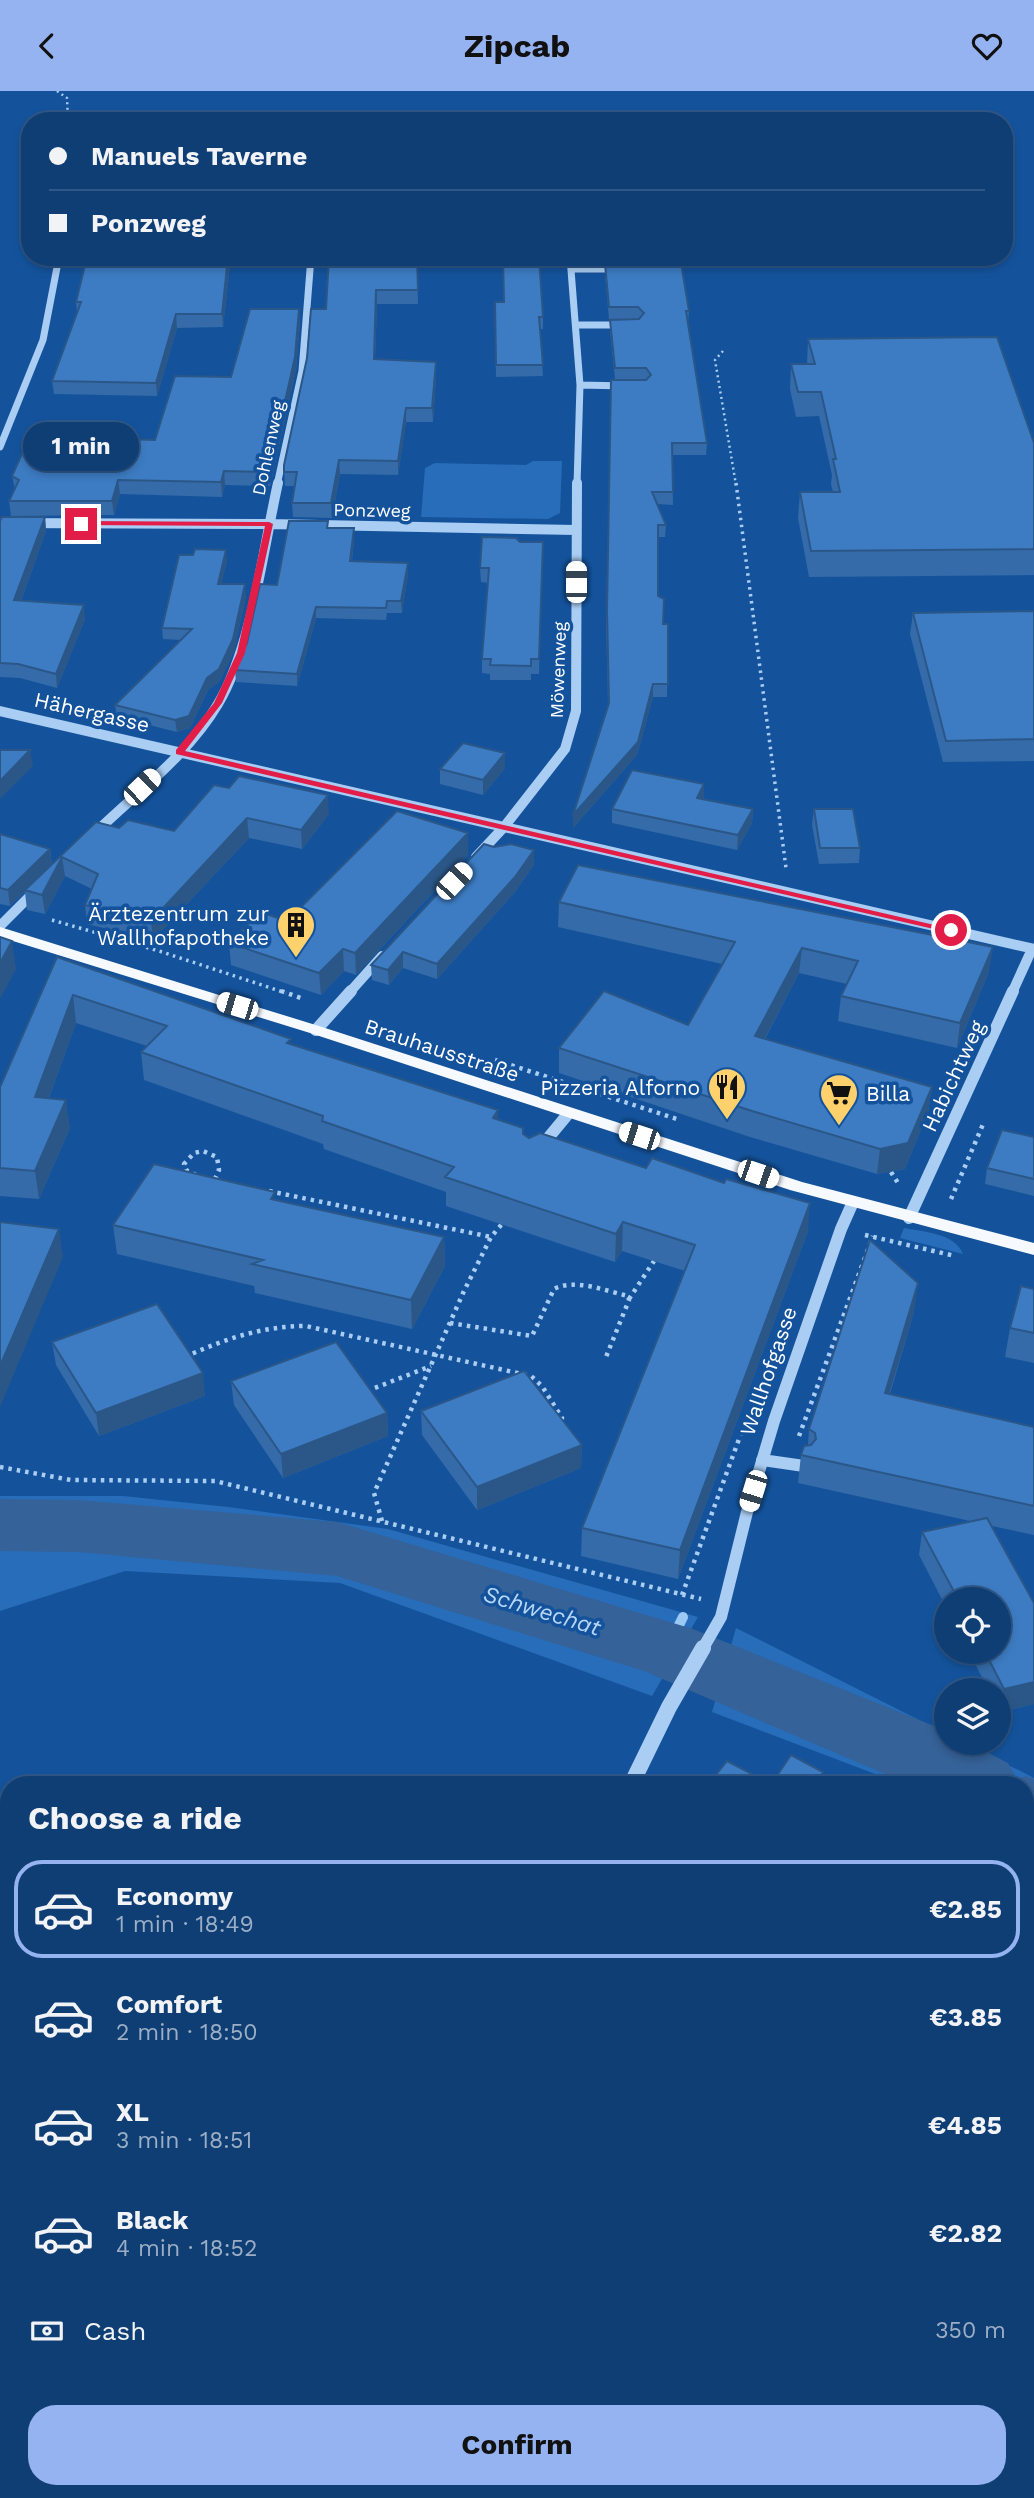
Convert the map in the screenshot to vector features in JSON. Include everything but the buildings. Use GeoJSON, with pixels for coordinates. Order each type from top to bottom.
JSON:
{"type":"FeatureCollection","features":[{"type":"Feature","properties":{"kind":"main road","name":"Brauhausstraße"},"geometry":{"type":"LineString","coordinates":[[0,932],[316,1030],[568,1114],[853,1202],[1034,1249]]}},
{"type":"Feature","properties":{"kind":"street"},"geometry":{"type":"LineString","coordinates":[[0,447],[43,340],[57,266]]}},
{"type":"Feature","properties":{"kind":"street","name":"Dohlenweg"},"geometry":{"type":"LineString","coordinates":[[82,846],[179,752],[218,703],[241,653],[302,371],[310,266]]}},
{"type":"Feature","properties":{"kind":"street","name":"Möwenweg"},"geometry":{"type":"LineString","coordinates":[[467,867],[504,827],[565,749],[576,711],[576,530],[580,385],[571,266]]}},
{"type":"Feature","properties":{"kind":"street"},"geometry":{"type":"LineString","coordinates":[[571,269],[628,269]]}},
{"type":"Feature","properties":{"kind":"street"},"geometry":{"type":"LineString","coordinates":[[576,325],[638,325]]}},
{"type":"Feature","properties":{"kind":"street"},"geometry":{"type":"LineString","coordinates":[[580,385],[632,386]]}},
{"type":"Feature","properties":{"kind":"street","name":"Ponzweg"},"geometry":{"type":"LineString","coordinates":[[0,523],[269,524],[576,530]]}},
{"type":"Feature","properties":{"kind":"street","name":"Hähergasse"},"geometry":{"type":"LineString","coordinates":[[0,711],[1033,949]]}},
{"type":"Feature","properties":{"kind":"street"},"geometry":{"type":"LineString","coordinates":[[0,926],[43,883]]}},
{"type":"Feature","properties":{"kind":"street","name":"Habichtweg"},"geometry":{"type":"LineString","coordinates":[[909,1218],[1033,949]]}},
{"type":"Feature","properties":{"kind":"street"},"geometry":{"type":"LineString","coordinates":[[316,1030],[333,1008],[388,951]]}},
{"type":"Feature","properties":{"kind":"street"},"geometry":{"type":"LineString","coordinates":[[531,1158],[568,1114]]}},
{"type":"Feature","properties":{"kind":"street","name":"Wallhofgasse"},"geometry":{"type":"LineString","coordinates":[[635,1776],[669,1707],[723,1611],[762,1460],[841,1229],[853,1202]]}},
{"type":"Feature","properties":{"kind":"street"},"geometry":{"type":"LineString","coordinates":[[762,1460],[804,1467]]}},
{"type":"Feature","properties":{"kind":"path"},"geometry":{"type":"LineString","coordinates":[[57,91],[67,98]]}},
{"type":"Feature","properties":{"kind":"path"},"geometry":{"type":"LineString","coordinates":[[64,91],[68,112]]}},
{"type":"Feature","properties":{"kind":"path"},"geometry":{"type":"LineString","coordinates":[[723,351],[715,360],[739,503],[789,893]]}},
{"type":"Feature","properties":{"kind":"path"},"geometry":{"type":"LineString","coordinates":[[14,911],[159,951],[333,1008]]}},
{"type":"Feature","properties":{"kind":"path"},"geometry":{"type":"LineString","coordinates":[[490,1058],[692,1124]]}},
{"type":"Feature","properties":{"kind":"path"},"geometry":{"type":"LineString","coordinates":[[201,1177],[186,1170],[184,1164],[194,1152],[203,1150],[217,1157],[219,1170],[215,1179]]}},
{"type":"Feature","properties":{"kind":"path"},"geometry":{"type":"LineString","coordinates":[[891,1172],[896,1185],[920,1195],[963,1202]]}},
{"type":"Feature","properties":{"kind":"path"},"geometry":{"type":"LineString","coordinates":[[208,1178],[223,1182]]}},
{"type":"Feature","properties":{"kind":"path"},"geometry":{"type":"LineString","coordinates":[[258,1189],[491,1237]]}},
{"type":"Feature","properties":{"kind":"path"},"geometry":{"type":"LineString","coordinates":[[311,1212],[316,1201]]}},
{"type":"Feature","properties":{"kind":"path"},"geometry":{"type":"LineString","coordinates":[[368,1224],[373,1213]]}},
{"type":"Feature","properties":{"kind":"path"},"geometry":{"type":"LineString","coordinates":[[382,1521],[374,1493],[450,1323],[491,1237],[502,1224]]}},
{"type":"Feature","properties":{"kind":"path"},"geometry":{"type":"LineString","coordinates":[[426,1237],[431,1225]]}},
{"type":"Feature","properties":{"kind":"path"},"geometry":{"type":"LineString","coordinates":[[606,1357],[629,1300],[654,1261]]}},
{"type":"Feature","properties":{"kind":"path"},"geometry":{"type":"LineString","coordinates":[[450,1323],[532,1336],[554,1289],[565,1283],[628,1296],[629,1300]]}},
{"type":"Feature","properties":{"kind":"path"},"geometry":{"type":"LineString","coordinates":[[181,1359],[207,1346],[284,1325],[306,1326],[531,1376],[542,1386],[562,1418],[549,1427]]}},
{"type":"Feature","properties":{"kind":"path"},"geometry":{"type":"LineString","coordinates":[[358,1395],[432,1366]]}},
{"type":"Feature","properties":{"kind":"path"},"geometry":{"type":"LineString","coordinates":[[0,1467],[71,1480],[215,1481],[382,1521],[723,1611]]}},
{"type":"Feature","properties":{"kind":"shaded area"},"geometry":{"type":"Polygon","coordinates":[[[533,461],[562,461],[560,513],[548,519],[421,517],[425,468],[435,463],[526,465],[533,461]]]}},
{"type":"Feature","properties":{"kind":"shaded area"},"geometry":{"type":"Polygon","coordinates":[[[904,1228],[946,1238],[959,1247],[963,1254],[900,1238],[904,1228]]]}},
{"type":"Feature","properties":{"kind":"shaded area"},"geometry":{"type":"Polygon","coordinates":[[[0,1496],[123,1496],[388,1529],[698,1617],[652,1696],[340,1583],[125,1571],[0,1611],[0,1496]]]}},
{"type":"Feature","properties":{"kind":"shaded area"},"geometry":{"type":"Polygon","coordinates":[[[736,1628],[934,1727],[934,1755],[989,1755],[1030,1776],[880,1776],[712,1712],[736,1628]]]}},
{"type":"Feature","properties":{"kind":"waterway","name":"Schwechat"},"geometry":{"type":"LineString","coordinates":[[0,1525],[78,1526],[337,1549],[667,1649],[917,1752],[964,1776]]}},
{"type":"Feature","properties":{"kind":"waterway"},"geometry":{"type":"LineString","coordinates":[[667,1649],[683,1617]]}},
{"type":"Feature","properties":{"kind":"place","name":"Ärztezentrum zur Wallhofapotheke"},"geometry":{"type":"Point","coordinates":[296,959]}},
{"type":"Feature","properties":{"kind":"place","name":"Pizzeria Alforno"},"geometry":{"type":"Point","coordinates":[727,1121]}},
{"type":"Feature","properties":{"kind":"place","name":"Billa"},"geometry":{"type":"Point","coordinates":[839,1127]}},
{"type":"Feature","properties":{"kind":"route"},"geometry":{"type":"LineString","coordinates":[[81,524],[269,524],[241,653],[218,703],[179,752],[951,930]]}}]}
